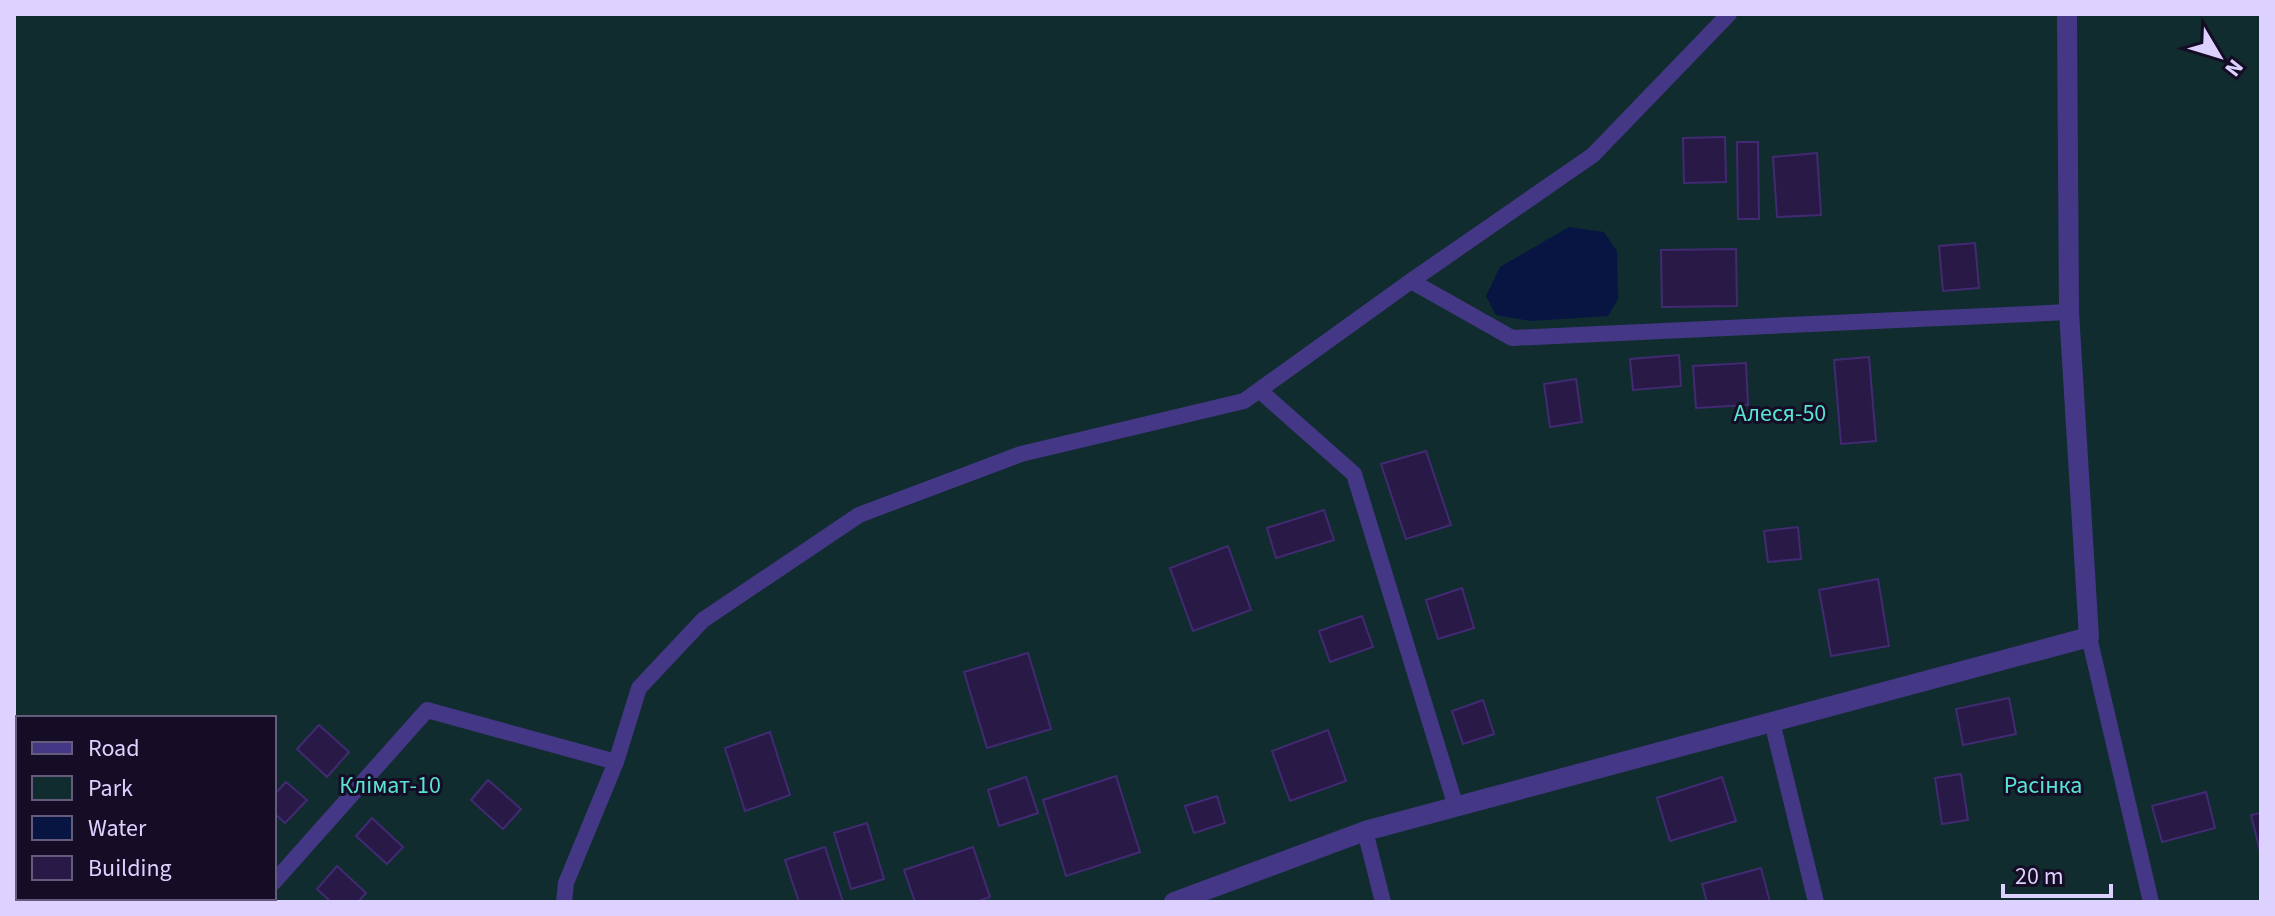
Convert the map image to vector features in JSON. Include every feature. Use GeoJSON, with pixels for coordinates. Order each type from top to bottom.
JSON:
{"type":"FeatureCollection","features":[{"type":"Feature","properties":{"kind":"street"},"geometry":{"type":"LineString","coordinates":[[1174,902],[1365,831],[2089,637],[2069,312],[2067,14]]}},
{"type":"Feature","properties":{"kind":"lane"},"geometry":{"type":"LineString","coordinates":[[564,902],[566,883],[616,762],[639,688],[703,620],[859,515],[1021,454],[1244,401],[1593,155],[1729,14]]}},
{"type":"Feature","properties":{"kind":"lane"},"geometry":{"type":"LineString","coordinates":[[1411,281],[1512,338],[2069,312]]}},
{"type":"Feature","properties":{"kind":"lane"},"geometry":{"type":"LineString","coordinates":[[1259,390],[1354,474],[1456,807]]}},
{"type":"Feature","properties":{"kind":"lane"},"geometry":{"type":"LineString","coordinates":[[2089,637],[2151,902]]}},
{"type":"Feature","properties":{"kind":"lane"},"geometry":{"type":"LineString","coordinates":[[276,880],[427,710],[616,762]]}},
{"type":"Feature","properties":{"kind":"lane"},"geometry":{"type":"LineString","coordinates":[[1772,722],[1816,902]]}},
{"type":"Feature","properties":{"kind":"lane"},"geometry":{"type":"LineString","coordinates":[[1365,831],[1383,902]]}},
{"type":"Feature","properties":{"kind":"green space"},"geometry":{"type":"Polygon","coordinates":[[[14,14],[2261,14],[2261,902],[14,902],[14,14]]]}},
{"type":"Feature","properties":{"kind":"water"},"geometry":{"type":"Polygon","coordinates":[[[1569,227],[1604,232],[1617,251],[1618,299],[1608,316],[1531,321],[1496,315],[1486,296],[1500,267],[1569,227]]]}},
{"type":"Feature","properties":{"kind":"building"},"geometry":{"type":"Polygon","coordinates":[[[1725,137],[1726,182],[1684,183],[1683,138],[1725,137]]]}},
{"type":"Feature","properties":{"kind":"building"},"geometry":{"type":"Polygon","coordinates":[[[1737,142],[1758,142],[1759,219],[1738,219],[1737,142]]]}},
{"type":"Feature","properties":{"kind":"building"},"geometry":{"type":"Polygon","coordinates":[[[1817,153],[1821,215],[1777,217],[1773,157],[1817,153]]]}},
{"type":"Feature","properties":{"kind":"building"},"geometry":{"type":"Polygon","coordinates":[[[1975,243],[1979,288],[1943,291],[1939,246],[1975,243]]]}},
{"type":"Feature","properties":{"kind":"building"},"geometry":{"type":"Polygon","coordinates":[[[1736,249],[1737,306],[1662,307],[1661,250],[1736,249]]]}},
{"type":"Feature","properties":{"kind":"building"},"geometry":{"type":"Polygon","coordinates":[[[1679,355],[1681,386],[1633,390],[1630,359],[1679,355]]]}},
{"type":"Feature","properties":{"kind":"building"},"geometry":{"type":"Polygon","coordinates":[[[1869,357],[1876,441],[1841,444],[1834,360],[1869,357]]]}},
{"type":"Feature","properties":{"kind":"building"},"geometry":{"type":"Polygon","coordinates":[[[1746,363],[1748,405],[1696,408],[1693,366],[1746,363]]]}},
{"type":"Feature","properties":{"kind":"building"},"geometry":{"type":"Polygon","coordinates":[[[1576,379],[1582,422],[1550,427],[1544,384],[1576,379]]]}},
{"type":"Feature","properties":{"kind":"building"},"geometry":{"type":"Polygon","coordinates":[[[1426,451],[1451,525],[1406,539],[1381,464],[1426,451]]]}},
{"type":"Feature","properties":{"kind":"building"},"geometry":{"type":"Polygon","coordinates":[[[1324,510],[1334,540],[1276,558],[1267,528],[1324,510]]]}},
{"type":"Feature","properties":{"kind":"building"},"geometry":{"type":"Polygon","coordinates":[[[1798,527],[1801,559],[1768,562],[1764,531],[1798,527]]]}},
{"type":"Feature","properties":{"kind":"building"},"geometry":{"type":"Polygon","coordinates":[[[1228,546],[1251,610],[1193,631],[1170,568],[1228,546]]]}},
{"type":"Feature","properties":{"kind":"building"},"geometry":{"type":"Polygon","coordinates":[[[1878,579],[1889,646],[1831,656],[1819,590],[1878,579]]]}},
{"type":"Feature","properties":{"kind":"building"},"geometry":{"type":"Polygon","coordinates":[[[1462,588],[1474,628],[1438,639],[1426,600],[1462,588]]]}},
{"type":"Feature","properties":{"kind":"building"},"geometry":{"type":"Polygon","coordinates":[[[1362,616],[1373,647],[1330,662],[1319,631],[1362,616]]]}},
{"type":"Feature","properties":{"kind":"building"},"geometry":{"type":"Polygon","coordinates":[[[1028,653],[1051,729],[987,748],[964,672],[1028,653]]]}},
{"type":"Feature","properties":{"kind":"building"},"geometry":{"type":"Polygon","coordinates":[[[2009,698],[2016,734],[1963,745],[1956,709],[2009,698]]]}},
{"type":"Feature","properties":{"kind":"building"},"geometry":{"type":"Polygon","coordinates":[[[1483,700],[1494,734],[1463,744],[1452,711],[1483,700]]]}},
{"type":"Feature","properties":{"kind":"building"},"geometry":{"type":"Polygon","coordinates":[[[319,725],[349,752],[327,777],[297,749],[319,725]]]}},
{"type":"Feature","properties":{"kind":"building"},"geometry":{"type":"Polygon","coordinates":[[[1328,730],[1346,781],[1290,801],[1272,751],[1328,730]]]}},
{"type":"Feature","properties":{"kind":"building"},"geometry":{"type":"Polygon","coordinates":[[[770,732],[790,795],[745,811],[725,748],[770,732]]]}},
{"type":"Feature","properties":{"kind":"building"},"geometry":{"type":"Polygon","coordinates":[[[1961,774],[1968,820],[1942,824],[1935,778],[1961,774]]]}},
{"type":"Feature","properties":{"kind":"building"},"geometry":{"type":"Polygon","coordinates":[[[1116,776],[1140,852],[1066,876],[1043,800],[1116,776]]]}},
{"type":"Feature","properties":{"kind":"building"},"geometry":{"type":"Polygon","coordinates":[[[1026,777],[1038,813],[999,826],[988,790],[1026,777]]]}},
{"type":"Feature","properties":{"kind":"building"},"geometry":{"type":"Polygon","coordinates":[[[1722,777],[1736,821],[1670,841],[1657,798],[1722,777]]]}},
{"type":"Feature","properties":{"kind":"building"},"geometry":{"type":"Polygon","coordinates":[[[488,780],[521,809],[503,829],[471,800],[488,780]]]}},
{"type":"Feature","properties":{"kind":"building"},"geometry":{"type":"Polygon","coordinates":[[[286,782],[307,800],[285,823],[276,815],[276,793],[286,782]]]}},
{"type":"Feature","properties":{"kind":"building"},"geometry":{"type":"Polygon","coordinates":[[[2206,792],[2215,828],[2162,842],[2152,806],[2206,792]]]}},
{"type":"Feature","properties":{"kind":"building"},"geometry":{"type":"Polygon","coordinates":[[[1217,796],[1225,823],[1194,833],[1185,806],[1217,796]]]}},
{"type":"Feature","properties":{"kind":"building"},"geometry":{"type":"Polygon","coordinates":[[[2261,813],[2261,855],[2251,815],[2261,813]]]}},
{"type":"Feature","properties":{"kind":"building"},"geometry":{"type":"Polygon","coordinates":[[[372,818],[403,847],[387,864],[356,836],[372,818]]]}},
{"type":"Feature","properties":{"kind":"building"},"geometry":{"type":"Polygon","coordinates":[[[867,823],[884,879],[851,889],[834,833],[867,823]]]}},
{"type":"Feature","properties":{"kind":"building"},"geometry":{"type":"Polygon","coordinates":[[[825,847],[843,902],[799,902],[785,860],[825,847]]]}},
{"type":"Feature","properties":{"kind":"building"},"geometry":{"type":"Polygon","coordinates":[[[973,847],[990,897],[976,902],[915,902],[904,870],[973,847]]]}},
{"type":"Feature","properties":{"kind":"building"},"geometry":{"type":"Polygon","coordinates":[[[337,866],[366,893],[358,902],[331,902],[317,889],[337,866]]]}},
{"type":"Feature","properties":{"kind":"building"},"geometry":{"type":"Polygon","coordinates":[[[1761,868],[1770,902],[1707,902],[1702,884],[1761,868]]]}},
{"type":"Feature","properties":{"kind":"building"},"geometry":{"type":"Polygon","coordinates":[[[186,900],[189,902],[144,902],[186,900]]]}},
{"type":"Feature","properties":{"kind":"park label","name":"Алеся-50"},"geometry":{"type":"Point","coordinates":[1780,413]}},
{"type":"Feature","properties":{"kind":"park label","name":"Клімат-10"},"geometry":{"type":"Point","coordinates":[390,785]}},
{"type":"Feature","properties":{"kind":"park label","name":"Расінка"},"geometry":{"type":"Point","coordinates":[2043,785]}}]}
